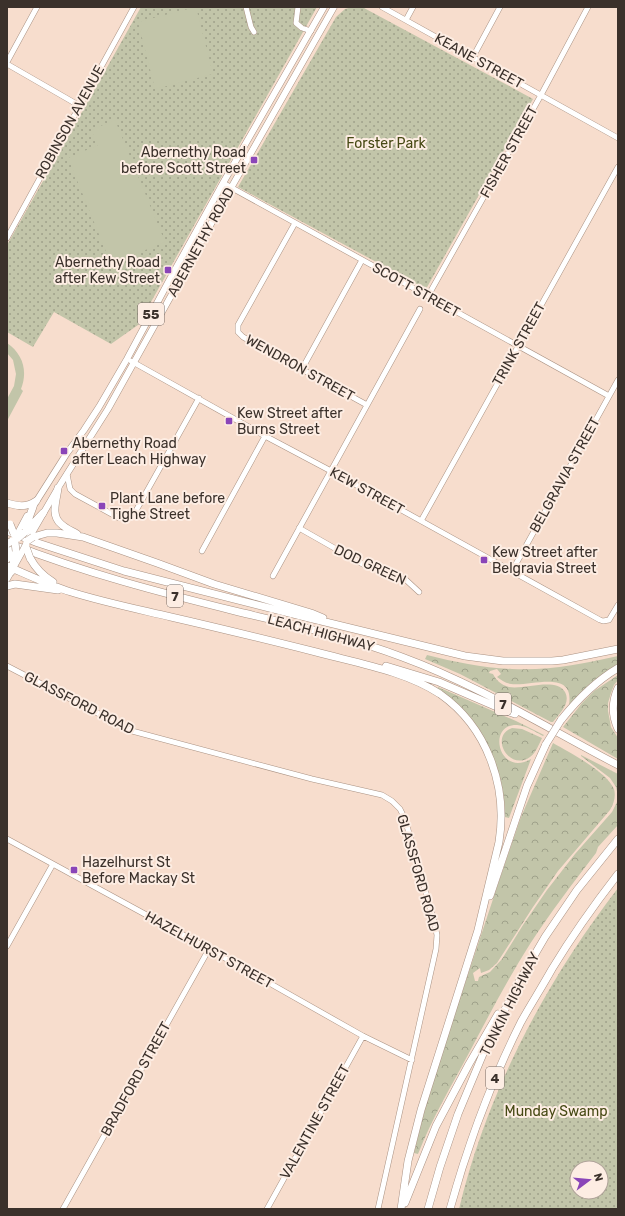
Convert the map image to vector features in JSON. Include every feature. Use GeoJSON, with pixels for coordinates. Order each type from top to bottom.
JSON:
{"type":"FeatureCollection","features":[{"type":"Feature","properties":{"kind":"highway","name":"7"},"geometry":{"type":"LineString","coordinates":[[58,488],[55,516],[61,525],[83,537]]}},
{"type":"Feature","properties":{"kind":"highway"},"geometry":{"type":"LineString","coordinates":[[7,503],[27,506],[34,504]]}},
{"type":"Feature","properties":{"kind":"highway"},"geometry":{"type":"LineString","coordinates":[[34,504],[28,516],[26,542],[30,558],[42,574],[70,592]]}},
{"type":"Feature","properties":{"kind":"highway","name":"7"},"geometry":{"type":"LineString","coordinates":[[7,559],[13,547],[43,513]]}},
{"type":"Feature","properties":{"kind":"highway"},"geometry":{"type":"LineString","coordinates":[[8,524],[13,547],[10,571],[70,592],[126,607],[256,637],[400,675],[418,682],[440,694],[465,717],[480,737],[492,763],[499,788],[502,816],[499,842],[477,934]]}},
{"type":"Feature","properties":{"kind":"highway","name":"LEACH HIGHWAY"},"geometry":{"type":"LineString","coordinates":[[8,524],[38,543],[124,571],[441,651],[503,661],[552,661],[600,653],[618,648]]}},
{"type":"Feature","properties":{"kind":"highway","name":"7"},"geometry":{"type":"LineString","coordinates":[[28,531],[47,533],[57,532],[83,537],[214,584],[311,613],[344,626]]}},
{"type":"Feature","properties":{"kind":"highway","name":"7"},"geometry":{"type":"LineString","coordinates":[[13,547],[26,542],[28,531]]}},
{"type":"Feature","properties":{"kind":"highway","name":"LEACH HIGHWAY"},"geometry":{"type":"LineString","coordinates":[[13,547],[84,571],[174,596],[312,629],[402,657],[472,687],[618,765]]}},
{"type":"Feature","properties":{"kind":"highway"},"geometry":{"type":"LineString","coordinates":[[7,586],[15,584],[70,592]]}},
{"type":"Feature","properties":{"kind":"highway"},"geometry":{"type":"LineString","coordinates":[[318,653],[368,661],[423,676],[504,710],[534,720]]}},
{"type":"Feature","properties":{"kind":"highway"},"geometry":{"type":"LineString","coordinates":[[402,1209],[408,1161],[421,1110],[477,934],[527,786],[546,744],[561,720],[592,686],[618,668]]}},
{"type":"Feature","properties":{"kind":"highway"},"geometry":{"type":"LineString","coordinates":[[618,688],[613,705],[618,729]]}},
{"type":"Feature","properties":{"kind":"highway","name":"TONKIN HIGHWAY"},"geometry":{"type":"LineString","coordinates":[[428,1209],[440,1167],[458,1114],[483,1054],[516,985],[545,937],[577,890],[618,839]]}},
{"type":"Feature","properties":{"kind":"highway","name":"TONKIN HIGHWAY"},"geometry":{"type":"LineString","coordinates":[[450,1209],[461,1169],[484,1103],[522,1022],[534,999],[578,928],[618,874]]}},
{"type":"Feature","properties":{"kind":"highway"},"geometry":{"type":"LineString","coordinates":[[402,1209],[436,1126],[451,1095],[516,985]]}},
{"type":"Feature","properties":{"kind":"main road","name":"ABERNETHY ROAD"},"geometry":{"type":"LineString","coordinates":[[34,504],[66,453],[92,418],[127,359],[223,183],[324,7]]}},
{"type":"Feature","properties":{"kind":"main road","name":"ABERNETHY ROAD"},"geometry":{"type":"LineString","coordinates":[[43,513],[108,409],[334,7]]}},
{"type":"Feature","properties":{"kind":"street"},"geometry":{"type":"LineString","coordinates":[[37,7],[7,63],[80,106]]}},
{"type":"Feature","properties":{"kind":"street","name":"ROBINSON AVENUE"},"geometry":{"type":"LineString","coordinates":[[7,238],[134,7]]}},
{"type":"Feature","properties":{"kind":"street"},"geometry":{"type":"LineString","coordinates":[[246,7],[251,27],[254,32]]}},
{"type":"Feature","properties":{"kind":"street"},"geometry":{"type":"LineString","coordinates":[[298,7],[296,23],[302,28],[311,31]]}},
{"type":"Feature","properties":{"kind":"street","name":"KEANE STREET"},"geometry":{"type":"LineString","coordinates":[[382,7],[618,138]]}},
{"type":"Feature","properties":{"kind":"street"},"geometry":{"type":"LineString","coordinates":[[406,20],[413,7]]}},
{"type":"Feature","properties":{"kind":"street"},"geometry":{"type":"LineString","coordinates":[[473,57],[500,7]]}},
{"type":"Feature","properties":{"kind":"street","name":"FISHER STREET"},"geometry":{"type":"LineString","coordinates":[[428,296],[541,95],[588,7]]}},
{"type":"Feature","properties":{"kind":"street","name":"TRINK STREET"},"geometry":{"type":"LineString","coordinates":[[421,521],[618,167]]}},
{"type":"Feature","properties":{"kind":"street","name":"SCOTT STREET"},"geometry":{"type":"LineString","coordinates":[[223,183],[609,396]]}},
{"type":"Feature","properties":{"kind":"street","name":"WENDRON STREET"},"geometry":{"type":"LineString","coordinates":[[296,223],[238,326],[238,332],[243,337],[367,405]]}},
{"type":"Feature","properties":{"kind":"street"},"geometry":{"type":"LineString","coordinates":[[302,369],[362,260]]}},
{"type":"Feature","properties":{"kind":"street"},"geometry":{"type":"LineString","coordinates":[[273,576],[420,309]]}},
{"type":"Feature","properties":{"kind":"street","name":"KEW STREET"},"geometry":{"type":"LineString","coordinates":[[127,359],[600,620],[606,621],[611,618],[618,605]]}},
{"type":"Feature","properties":{"kind":"street","name":"BELGRAVIA STREET"},"geometry":{"type":"LineString","coordinates":[[512,571],[618,380]]}},
{"type":"Feature","properties":{"kind":"street"},"geometry":{"type":"LineString","coordinates":[[67,474],[70,489],[75,494],[119,518],[134,516],[198,398]]}},
{"type":"Feature","properties":{"kind":"street"},"geometry":{"type":"LineString","coordinates":[[202,550],[265,436]]}},
{"type":"Feature","properties":{"kind":"street","name":"DOD GREEN"},"geometry":{"type":"LineString","coordinates":[[299,528],[366,566],[389,571],[398,575],[405,579],[419,592]]}},
{"type":"Feature","properties":{"kind":"street","name":"GLASSFORD ROAD"},"geometry":{"type":"LineString","coordinates":[[7,666],[132,731],[312,779],[382,794],[400,809],[405,819],[437,935],[436,949],[378,1209]]}},
{"type":"Feature","properties":{"kind":"street","name":"HAZELHURST STREET"},"geometry":{"type":"LineString","coordinates":[[7,839],[209,949],[363,1036],[412,1060]]}},
{"type":"Feature","properties":{"kind":"street"},"geometry":{"type":"LineString","coordinates":[[7,946],[53,864]]}},
{"type":"Feature","properties":{"kind":"street","name":"BRADFORD STREET"},"geometry":{"type":"LineString","coordinates":[[63,1209],[209,949]]}},
{"type":"Feature","properties":{"kind":"street","name":"VALENTINE STREET"},"geometry":{"type":"LineString","coordinates":[[267,1209],[363,1036]]}},
{"type":"Feature","properties":{"kind":"green space"},"geometry":{"type":"Polygon","coordinates":[[[141,7],[317,7],[138,325],[111,344],[54,312],[33,347],[7,332],[7,245],[141,7]]]}},
{"type":"Feature","properties":{"kind":"green space"},"geometry":{"type":"Polygon","coordinates":[[[196,7],[213,74],[155,89],[138,22],[196,7]]]}},
{"type":"Feature","properties":{"kind":"green space","name":"Forster Park"},"geometry":{"type":"Polygon","coordinates":[[[352,7],[364,8],[533,99],[426,289],[238,187],[336,17],[345,9],[352,7]]]}},
{"type":"Feature","properties":{"kind":"green space"},"geometry":{"type":"Polygon","coordinates":[[[115,120],[165,242],[111,264],[68,158],[98,145],[91,130],[115,120]]]}},
{"type":"Feature","properties":{"kind":"green space"},"geometry":{"type":"Polygon","coordinates":[[[7,343],[17,352],[23,363],[24,376],[21,389],[23,391],[7,421],[7,399],[14,386],[16,374],[13,360],[7,353],[7,343]]]}},
{"type":"Feature","properties":{"kind":"green space"},"geometry":{"type":"Polygon","coordinates":[[[427,655],[469,664],[512,669],[538,669],[565,666],[618,656],[618,665],[569,705],[569,694],[565,687],[558,683],[539,682],[511,684],[497,677],[501,674],[497,669],[490,671],[489,673],[493,674],[499,682],[509,687],[555,685],[561,688],[565,692],[567,700],[566,704],[559,715],[553,722],[551,722],[460,674],[425,659],[427,655]]]}},
{"type":"Feature","properties":{"kind":"green space"},"geometry":{"type":"Polygon","coordinates":[[[618,675],[618,680],[614,685],[608,703],[608,711],[611,727],[618,738],[618,759],[563,727],[582,703],[594,691],[618,675]]]}},
{"type":"Feature","properties":{"kind":"green space"},"geometry":{"type":"Polygon","coordinates":[[[438,687],[516,721],[544,735],[543,736],[517,725],[507,727],[499,740],[500,749],[504,756],[511,762],[520,763],[531,759],[509,818],[505,817],[501,782],[497,768],[486,743],[437,689],[438,687]]]}},
{"type":"Feature","properties":{"kind":"green space"},"geometry":{"type":"Polygon","coordinates":[[[512,728],[522,729],[542,738],[536,751],[530,757],[522,760],[515,760],[509,757],[504,751],[502,738],[505,732],[512,728]]]}},
{"type":"Feature","properties":{"kind":"green space"},"geometry":{"type":"Polygon","coordinates":[[[553,743],[587,763],[604,776],[614,789],[614,802],[610,810],[558,871],[497,963],[489,970],[481,973],[480,968],[473,973],[475,981],[478,981],[479,977],[490,972],[502,959],[547,890],[575,854],[612,812],[618,800],[618,825],[598,847],[596,853],[530,944],[514,970],[442,1102],[418,1154],[414,1153],[427,1100],[500,878],[521,817],[553,743]]]}},
{"type":"Feature","properties":{"kind":"green space"},"geometry":{"type":"Polygon","coordinates":[[[581,755],[618,774],[618,796],[616,787],[610,778],[581,755]]]}},
{"type":"Feature","properties":{"kind":"green space","name":"Munday Swamp"},"geometry":{"type":"Polygon","coordinates":[[[618,888],[618,1209],[459,1209],[485,1123],[502,1081],[543,1000],[591,924],[618,888]]]}},
{"type":"Feature","properties":{"kind":"place","name":"Abernethy Road before Scott Street"},"geometry":{"type":"Point","coordinates":[254,160]}},
{"type":"Feature","properties":{"kind":"place","name":"Abernethy Road after Kew Street"},"geometry":{"type":"Point","coordinates":[168,270]}},
{"type":"Feature","properties":{"kind":"place","name":"Kew Street after Burns Street"},"geometry":{"type":"Point","coordinates":[229,421]}},
{"type":"Feature","properties":{"kind":"place","name":"Abernethy Road after Leach Highway"},"geometry":{"type":"Point","coordinates":[64,451]}},
{"type":"Feature","properties":{"kind":"place","name":"Plant Lane before Tighe Street"},"geometry":{"type":"Point","coordinates":[102,506]}},
{"type":"Feature","properties":{"kind":"place","name":"Kew Street after Belgravia Street"},"geometry":{"type":"Point","coordinates":[484,560]}},
{"type":"Feature","properties":{"kind":"place","name":"Hazelhurst St Before Mackay St"},"geometry":{"type":"Point","coordinates":[74,870]}}]}
